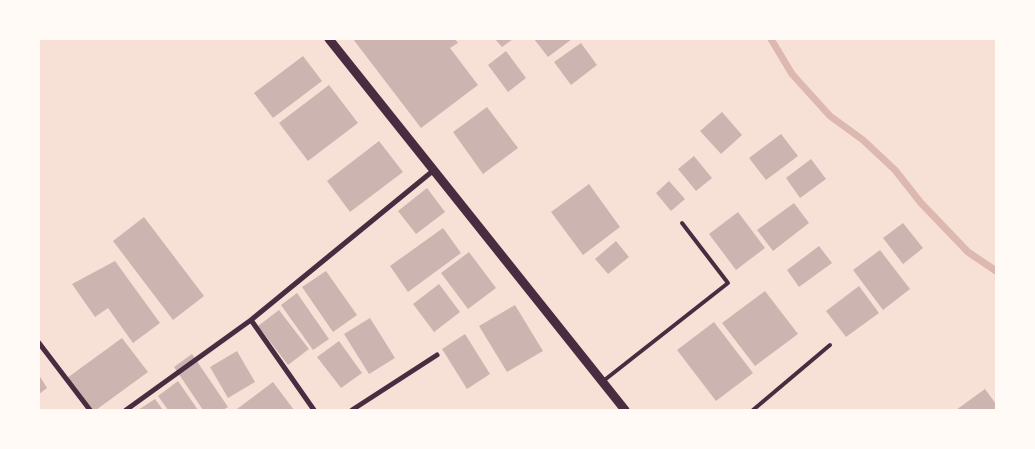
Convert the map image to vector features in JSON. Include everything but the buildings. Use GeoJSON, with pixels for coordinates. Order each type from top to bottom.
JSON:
{"type":"FeatureCollection","features":[{"type":"Feature","properties":{"kind":"street"},"geometry":{"type":"LineString","coordinates":[[329,39],[625,410]]}},
{"type":"Feature","properties":{"kind":"street"},"geometry":{"type":"LineString","coordinates":[[126,410],[251,320],[434,170]]}},
{"type":"Feature","properties":{"kind":"street"},"geometry":{"type":"LineString","coordinates":[[251,320],[314,410]]}},
{"type":"Feature","properties":{"kind":"street"},"geometry":{"type":"LineString","coordinates":[[39,342],[90,410]]}},
{"type":"Feature","properties":{"kind":"street"},"geometry":{"type":"LineString","coordinates":[[352,410],[437,355]]}},
{"type":"Feature","properties":{"kind":"lane"},"geometry":{"type":"LineString","coordinates":[[602,382],[728,283],[682,223]]}},
{"type":"Feature","properties":{"kind":"lane"},"geometry":{"type":"LineString","coordinates":[[753,410],[830,345]]}},
{"type":"Feature","properties":{"kind":"waterway"},"geometry":{"type":"LineString","coordinates":[[771,39],[792,74],[830,116],[863,140],[895,170],[921,203],[968,252],[996,271]]}}]}
